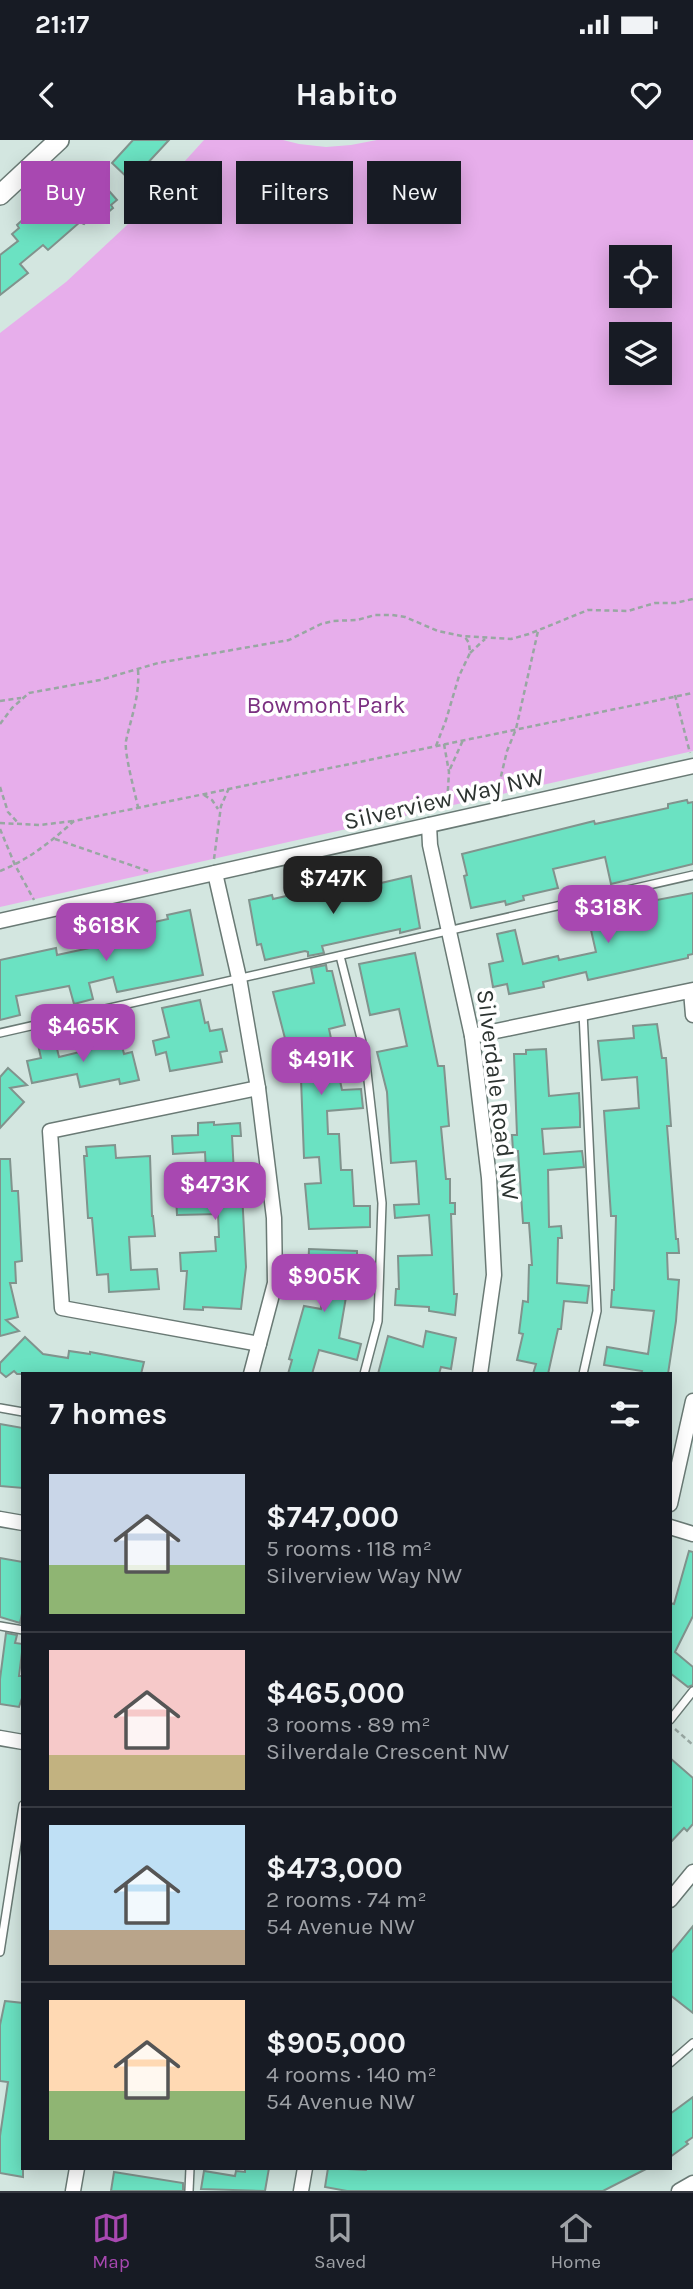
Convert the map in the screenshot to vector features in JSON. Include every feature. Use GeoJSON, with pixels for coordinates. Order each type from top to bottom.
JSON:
{"type":"FeatureCollection","features":[{"type":"Feature","properties":{"kind":"street"},"geometry":{"type":"LineString","coordinates":[[0,195],[59,140]]}},
{"type":"Feature","properties":{"kind":"street","name":"Silverview Way NW"},"geometry":{"type":"LineString","coordinates":[[0,921],[429,825],[692,762]]}},
{"type":"Feature","properties":{"kind":"street","name":"Silverdale Road NW"},"geometry":{"type":"LineString","coordinates":[[429,825],[430,845],[472,1036],[489,1178],[494,1275],[481,1372]]}},
{"type":"Feature","properties":{"kind":"street"},"geometry":{"type":"LineString","coordinates":[[214,874],[239,978],[258,1088],[274,1218],[275,1283],[252,1372]]}},
{"type":"Feature","properties":{"kind":"street"},"geometry":{"type":"LineString","coordinates":[[472,1036],[692,991],[693,1015]]}},
{"type":"Feature","properties":{"kind":"street"},"geometry":{"type":"LineString","coordinates":[[258,1088],[50,1131],[62,1308],[259,1344]]}},
{"type":"Feature","properties":{"kind":"street"},"geometry":{"type":"LineString","coordinates":[[672,1495],[693,1401]]}},
{"type":"Feature","properties":{"kind":"street"},"geometry":{"type":"LineString","coordinates":[[0,1519],[21,1523]]}},
{"type":"Feature","properties":{"kind":"street"},"geometry":{"type":"LineString","coordinates":[[672,1528],[693,1534]]}},
{"type":"Feature","properties":{"kind":"street"},"geometry":{"type":"LineString","coordinates":[[0,1738],[21,1742]]}},
{"type":"Feature","properties":{"kind":"street"},"geometry":{"type":"LineString","coordinates":[[672,1898],[693,1872]]}},
{"type":"Feature","properties":{"kind":"street"},"geometry":{"type":"LineString","coordinates":[[74,2191],[77,2170]]}},
{"type":"Feature","properties":{"kind":"street"},"geometry":{"type":"LineString","coordinates":[[301,2191],[305,2170]]}},
{"type":"Feature","properties":{"kind":"street"},"geometry":{"type":"LineString","coordinates":[[679,2191],[693,2183]]}},
{"type":"Feature","properties":{"kind":"lane"},"geometry":{"type":"LineString","coordinates":[[0,1033],[693,875]]}},
{"type":"Feature","properties":{"kind":"lane"},"geometry":{"type":"LineString","coordinates":[[340,957],[365,1054],[382,1203],[377,1321],[364,1372]]}},
{"type":"Feature","properties":{"kind":"lane"},"geometry":{"type":"LineString","coordinates":[[583,1012],[597,1311],[583,1372]]}},
{"type":"Feature","properties":{"kind":"lane"},"geometry":{"type":"LineString","coordinates":[[0,1408],[21,1412]]}},
{"type":"Feature","properties":{"kind":"lane"},"geometry":{"type":"LineString","coordinates":[[0,1626],[21,1630]]}},
{"type":"Feature","properties":{"kind":"lane"},"geometry":{"type":"LineString","coordinates":[[672,1719],[693,1691]]}},
{"type":"Feature","properties":{"kind":"lane"},"geometry":{"type":"LineString","coordinates":[[0,1952],[21,1818]]}},
{"type":"Feature","properties":{"kind":"lane"},"geometry":{"type":"LineString","coordinates":[[672,2061],[693,2043]]}},
{"type":"Feature","properties":{"kind":"lane"},"geometry":{"type":"LineString","coordinates":[[189,2191],[190,2170]]}},
{"type":"Feature","properties":{"kind":"path"},"geometry":{"type":"LineString","coordinates":[[0,724],[12,708],[29,693],[100,680],[138,669],[242,647],[289,640],[333,621],[356,620],[375,615],[405,617],[438,631],[511,639],[588,610],[628,611],[655,603],[675,603],[693,598]]}},
{"type":"Feature","properties":{"kind":"path"},"geometry":{"type":"LineString","coordinates":[[496,800],[507,751],[516,729],[538,631]]}},
{"type":"Feature","properties":{"kind":"path"},"geometry":{"type":"LineString","coordinates":[[465,636],[470,653]]}},
{"type":"Feature","properties":{"kind":"path"},"geometry":{"type":"LineString","coordinates":[[436,746],[459,676],[470,653],[487,638]]}},
{"type":"Feature","properties":{"kind":"path"},"geometry":{"type":"LineString","coordinates":[[138,669],[130,733],[125,743],[138,807]]}},
{"type":"Feature","properties":{"kind":"path"},"geometry":{"type":"LineString","coordinates":[[0,823],[40,825],[74,821],[693,694]]}},
{"type":"Feature","properties":{"kind":"path"},"geometry":{"type":"LineString","coordinates":[[675,696],[692,762]]}},
{"type":"Feature","properties":{"kind":"path"},"geometry":{"type":"LineString","coordinates":[[0,701],[24,697]]}},
{"type":"Feature","properties":{"kind":"path"},"geometry":{"type":"LineString","coordinates":[[449,772],[463,740]]}},
{"type":"Feature","properties":{"kind":"path"},"geometry":{"type":"LineString","coordinates":[[444,744],[449,772],[447,812]]}},
{"type":"Feature","properties":{"kind":"path"},"geometry":{"type":"LineString","coordinates":[[0,787],[8,812],[19,824]]}},
{"type":"Feature","properties":{"kind":"path"},"geometry":{"type":"LineString","coordinates":[[214,874],[219,813],[229,788]]}},
{"type":"Feature","properties":{"kind":"path"},"geometry":{"type":"LineString","coordinates":[[202,793],[212,800],[219,813]]}},
{"type":"Feature","properties":{"kind":"path"},"geometry":{"type":"LineString","coordinates":[[0,871],[15,865],[54,839],[74,821]]}},
{"type":"Feature","properties":{"kind":"path"},"geometry":{"type":"LineString","coordinates":[[0,829],[15,865],[41,912]]}},
{"type":"Feature","properties":{"kind":"path"},"geometry":{"type":"LineString","coordinates":[[54,839],[140,867],[174,883]]}},
{"type":"Feature","properties":{"kind":"path"},"geometry":{"type":"LineString","coordinates":[[672,1724],[693,1745]]}},
{"type":"Feature","properties":{"kind":"green space","name":"Bowmont Park"},"geometry":{"type":"Polygon","coordinates":[[[204,140],[283,140],[326,147],[377,140],[693,140],[693,751],[0,907],[0,333],[66,282],[128,224],[222,224],[222,161],[185,161],[204,140]]]}},
{"type":"Feature","properties":{"kind":"building"},"geometry":{"type":"Polygon","coordinates":[[[133,140],[169,140],[150,161],[124,161],[124,174],[112,163],[133,140]]]}},
{"type":"Feature","properties":{"kind":"building"},"geometry":{"type":"Polygon","coordinates":[[[110,192],[117,200],[111,205],[113,208],[110,211],[110,192]]]}},
{"type":"Feature","properties":{"kind":"building"},"geometry":{"type":"Polygon","coordinates":[[[21,221],[21,224],[78,224],[48,250],[43,245],[20,264],[28,273],[0,295],[0,255],[18,241],[12,234],[19,228],[17,225],[21,221]]]}},
{"type":"Feature","properties":{"kind":"building"},"geometry":{"type":"Polygon","coordinates":[[[687,800],[688,803],[693,802],[693,864],[611,884],[605,857],[553,869],[558,888],[523,896],[524,900],[506,905],[505,901],[471,908],[462,854],[594,821],[595,824],[668,808],[668,804],[687,800]]]}},
{"type":"Feature","properties":{"kind":"building"},"geometry":{"type":"Polygon","coordinates":[[[379,875],[381,883],[411,876],[420,928],[400,933],[400,929],[322,946],[324,953],[308,956],[305,951],[265,960],[261,944],[257,945],[249,900],[272,895],[273,899],[379,875]]]}},
{"type":"Feature","properties":{"kind":"building"},"geometry":{"type":"Polygon","coordinates":[[[693,893],[693,954],[688,955],[688,958],[588,980],[586,972],[543,982],[544,987],[509,994],[507,984],[493,987],[489,964],[503,961],[497,934],[515,930],[523,964],[558,956],[559,960],[596,952],[588,917],[610,912],[610,909],[693,893]]]}},
{"type":"Feature","properties":{"kind":"building"},"geometry":{"type":"Polygon","coordinates":[[[190,910],[203,975],[117,992],[113,977],[89,983],[93,999],[74,1004],[69,986],[16,996],[20,1015],[0,1020],[0,960],[56,948],[57,955],[99,946],[97,938],[133,930],[132,927],[168,919],[167,915],[190,910]]]}},
{"type":"Feature","properties":{"kind":"building"},"geometry":{"type":"Polygon","coordinates":[[[415,953],[438,1066],[444,1066],[449,1126],[441,1127],[446,1179],[450,1179],[450,1203],[455,1203],[455,1214],[451,1214],[454,1294],[457,1294],[455,1315],[429,1311],[429,1307],[395,1305],[396,1289],[399,1289],[398,1256],[432,1255],[429,1215],[395,1218],[394,1205],[419,1204],[416,1161],[391,1163],[387,1092],[377,1052],[407,1046],[399,1009],[370,1015],[359,964],[415,953]]]}},
{"type":"Feature","properties":{"kind":"building"},"geometry":{"type":"Polygon","coordinates":[[[326,965],[327,971],[332,971],[345,1025],[329,1029],[342,1090],[361,1089],[363,1108],[327,1111],[328,1134],[339,1134],[341,1170],[352,1170],[354,1206],[370,1206],[370,1227],[309,1229],[305,1184],[321,1183],[319,1157],[304,1158],[301,1079],[296,1081],[273,992],[314,983],[311,968],[326,965]]]}},
{"type":"Feature","properties":{"kind":"building"},"geometry":{"type":"Polygon","coordinates":[[[200,1000],[205,1023],[208,1022],[210,1031],[222,1029],[227,1051],[220,1052],[222,1062],[170,1071],[166,1052],[156,1055],[153,1041],[169,1037],[162,1008],[200,1000]]]}},
{"type":"Feature","properties":{"kind":"building"},"geometry":{"type":"Polygon","coordinates":[[[657,1024],[662,1058],[666,1058],[671,1126],[667,1126],[679,1253],[667,1253],[668,1279],[679,1280],[668,1372],[642,1372],[604,1365],[607,1347],[648,1354],[654,1311],[611,1307],[616,1216],[611,1216],[604,1111],[639,1108],[637,1077],[602,1080],[598,1041],[634,1038],[633,1026],[657,1024]]]}},
{"type":"Feature","properties":{"kind":"building"},"geometry":{"type":"Polygon","coordinates":[[[53,1032],[59,1057],[121,1042],[124,1054],[132,1052],[139,1080],[120,1084],[119,1079],[80,1087],[77,1074],[32,1083],[27,1061],[41,1058],[36,1036],[53,1032]]]}},
{"type":"Feature","properties":{"kind":"building"},"geometry":{"type":"Polygon","coordinates":[[[546,1049],[549,1096],[579,1093],[580,1127],[542,1129],[544,1154],[582,1151],[584,1167],[548,1170],[549,1227],[561,1226],[562,1238],[558,1238],[557,1283],[589,1286],[587,1303],[564,1301],[561,1329],[558,1329],[548,1372],[534,1372],[536,1364],[517,1360],[523,1334],[519,1333],[523,1301],[528,1302],[529,1265],[532,1265],[529,1223],[523,1223],[518,1151],[513,1151],[512,1135],[517,1135],[514,1054],[526,1054],[526,1050],[546,1049]]]}},
{"type":"Feature","properties":{"kind":"building"},"geometry":{"type":"Polygon","coordinates":[[[8,1068],[27,1085],[10,1088],[24,1102],[0,1128],[0,1077],[8,1068]]]}},
{"type":"Feature","properties":{"kind":"building"},"geometry":{"type":"Polygon","coordinates":[[[214,1122],[214,1125],[240,1123],[241,1136],[232,1136],[235,1193],[242,1193],[246,1267],[241,1309],[184,1309],[187,1271],[181,1271],[180,1253],[216,1251],[215,1237],[219,1237],[218,1214],[177,1215],[176,1196],[207,1195],[205,1152],[173,1154],[172,1136],[198,1135],[198,1123],[214,1122]]]}},
{"type":"Feature","properties":{"kind":"building"},"geometry":{"type":"Polygon","coordinates":[[[115,1145],[116,1158],[150,1156],[155,1236],[129,1237],[131,1270],[157,1269],[159,1289],[109,1292],[108,1274],[97,1275],[92,1218],[88,1218],[84,1156],[87,1156],[86,1147],[115,1145]]]}},
{"type":"Feature","properties":{"kind":"building"},"geometry":{"type":"Polygon","coordinates":[[[0,1159],[10,1159],[12,1191],[18,1191],[22,1261],[15,1262],[16,1283],[10,1283],[18,1317],[6,1320],[19,1331],[0,1336],[0,1159]]]}},
{"type":"Feature","properties":{"kind":"building"},"geometry":{"type":"Polygon","coordinates":[[[309,1249],[357,1251],[357,1266],[344,1268],[346,1297],[339,1338],[361,1344],[357,1360],[319,1350],[313,1372],[289,1372],[292,1360],[289,1359],[304,1306],[321,1309],[322,1272],[308,1271],[309,1249]]]}},
{"type":"Feature","properties":{"kind":"building"},"geometry":{"type":"Polygon","coordinates":[[[426,1331],[456,1338],[451,1369],[441,1367],[440,1372],[379,1372],[388,1336],[423,1347],[426,1331]]]}},
{"type":"Feature","properties":{"kind":"building"},"geometry":{"type":"Polygon","coordinates":[[[25,1337],[43,1354],[68,1358],[69,1351],[90,1352],[144,1362],[142,1372],[17,1374],[14,1371],[6,1377],[0,1372],[0,1363],[25,1337]]]}},
{"type":"Feature","properties":{"kind":"building"},"geometry":{"type":"Polygon","coordinates":[[[0,1424],[21,1428],[21,1488],[0,1486],[0,1424]]]}},
{"type":"Feature","properties":{"kind":"building"},"geometry":{"type":"Polygon","coordinates":[[[689,1551],[693,1552],[693,1616],[675,1652],[693,1667],[693,1685],[688,1687],[672,1675],[674,1604],[689,1551]]]}},
{"type":"Feature","properties":{"kind":"building"},"geometry":{"type":"Polygon","coordinates":[[[0,1558],[21,1562],[20,1623],[0,1617],[0,1558]]]}},
{"type":"Feature","properties":{"kind":"building"},"geometry":{"type":"Polygon","coordinates":[[[6,1633],[17,1635],[15,1643],[21,1644],[19,1707],[0,1704],[0,1679],[6,1633]]]}},
{"type":"Feature","properties":{"kind":"building"},"geometry":{"type":"Polygon","coordinates":[[[672,1760],[693,1778],[693,1824],[687,1831],[684,1828],[672,1841],[672,1760]]]}},
{"type":"Feature","properties":{"kind":"building"},"geometry":{"type":"Polygon","coordinates":[[[693,1926],[693,2013],[672,1997],[672,1952],[693,1926]]]}},
{"type":"Feature","properties":{"kind":"building"},"geometry":{"type":"Polygon","coordinates":[[[5,2001],[21,2003],[23,2177],[0,2173],[0,2136],[8,2082],[0,2081],[0,2025],[5,2001]]]}},
{"type":"Feature","properties":{"kind":"building"},"geometry":{"type":"Polygon","coordinates":[[[693,2097],[693,2137],[672,2156],[672,2113],[693,2097]]]}},
{"type":"Feature","properties":{"kind":"building"},"geometry":{"type":"Polygon","coordinates":[[[269,2170],[265,2191],[201,2189],[204,2171],[235,2176],[236,2171],[269,2170]]]}},
{"type":"Feature","properties":{"kind":"building"},"geometry":{"type":"Polygon","coordinates":[[[328,2170],[644,2170],[603,2191],[347,2191],[325,2187],[328,2170]]]}},
{"type":"Feature","properties":{"kind":"building"},"geometry":{"type":"Polygon","coordinates":[[[114,2172],[183,2183],[183,2191],[111,2191],[114,2172]]]}}]}
